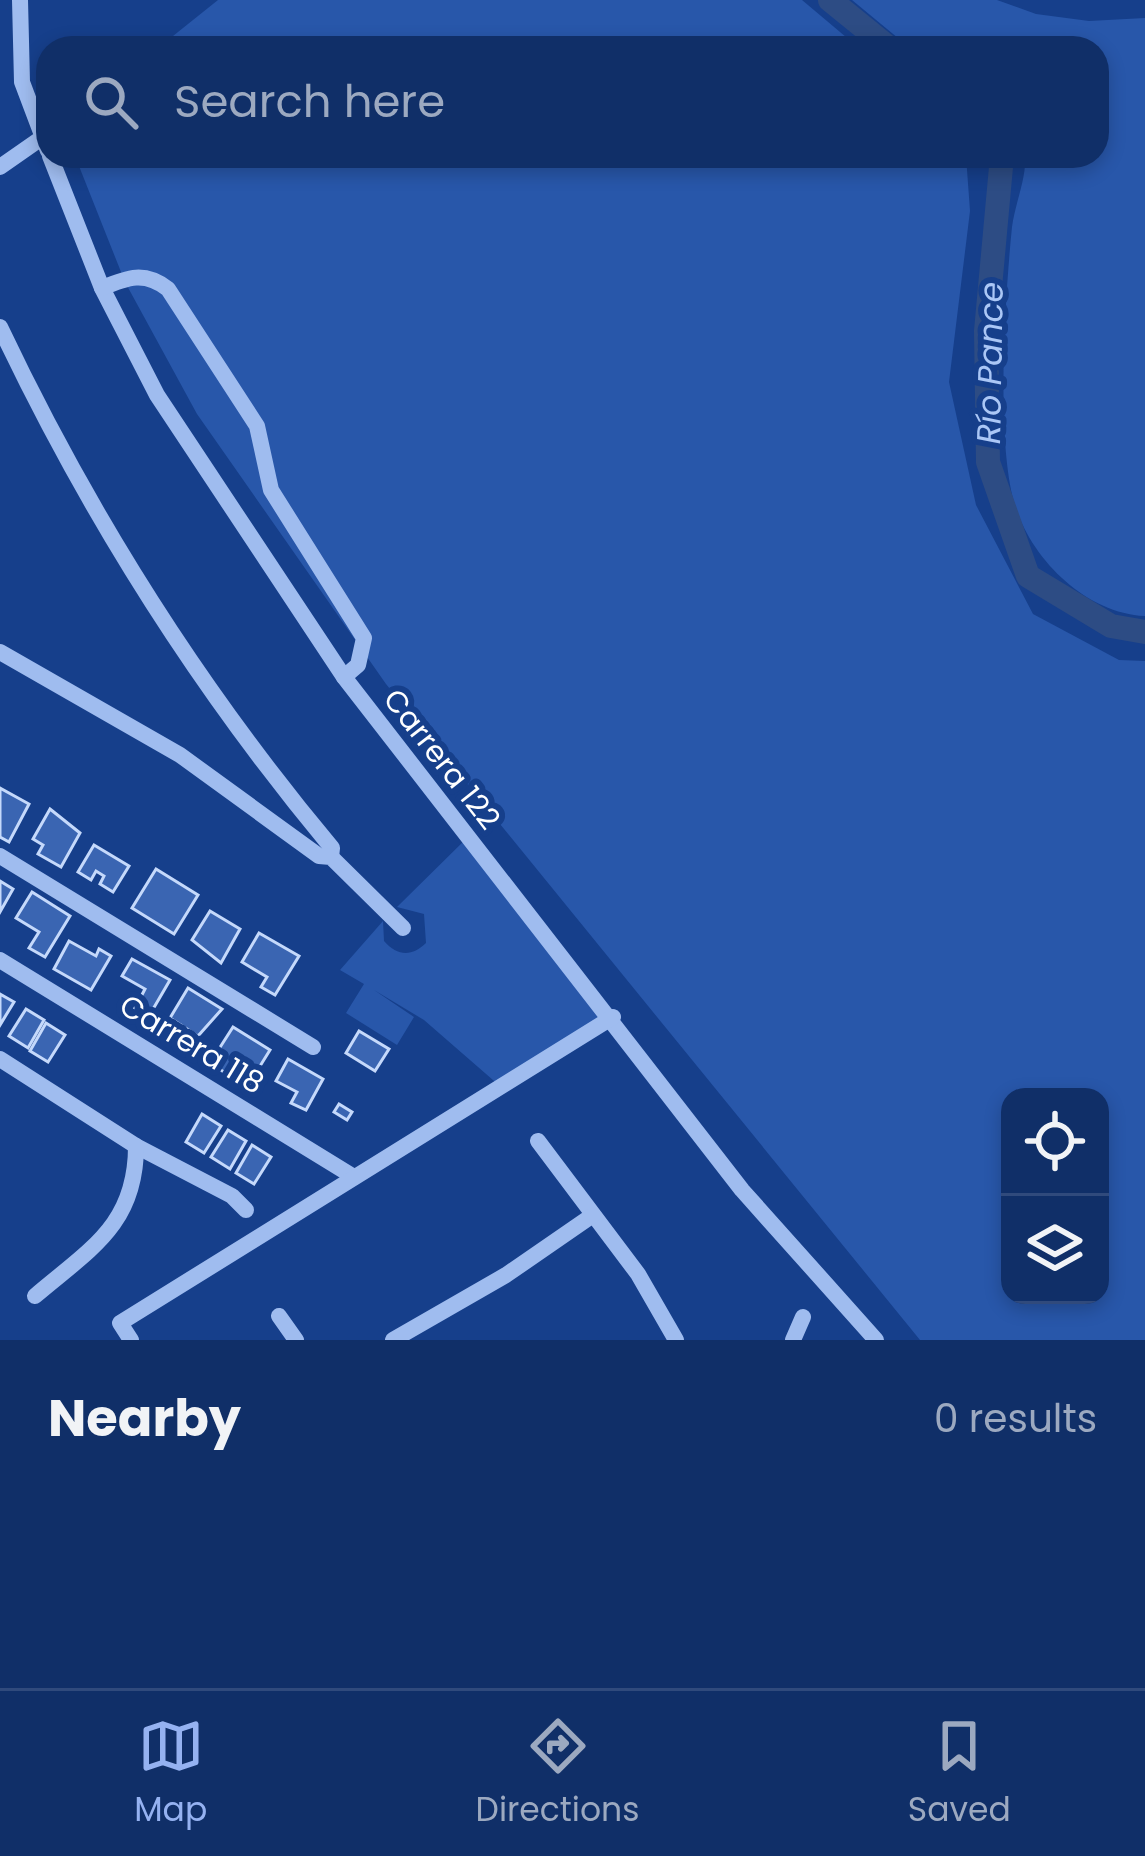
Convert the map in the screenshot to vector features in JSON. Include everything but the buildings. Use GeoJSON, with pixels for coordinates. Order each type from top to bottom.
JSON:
{"type":"FeatureCollection","features":[{"type":"Feature","properties":{"kind":"street","name":"Carrera 122"},"geometry":{"type":"LineString","coordinates":[[20,0],[22,82],[36,119]]}},
{"type":"Feature","properties":{"kind":"street"},"geometry":{"type":"LineString","coordinates":[[0,167],[36,152]]}},
{"type":"Feature","properties":{"kind":"street","name":"Carrera 122"},"geometry":{"type":"LineString","coordinates":[[55,168],[102,288],[157,395],[344,677],[613,1017],[742,1190],[876,1340]]}},
{"type":"Feature","properties":{"kind":"street"},"geometry":{"type":"LineString","coordinates":[[102,288],[133,276],[168,289],[257,426],[271,490],[364,638],[358,665],[344,677]]}},
{"type":"Feature","properties":{"kind":"street"},"geometry":{"type":"LineString","coordinates":[[0,327],[5,352],[115,540],[226,716],[332,848],[331,857]]}},
{"type":"Feature","properties":{"kind":"street"},"geometry":{"type":"LineString","coordinates":[[0,652],[180,755],[319,856],[331,857],[403,928]]}},
{"type":"Feature","properties":{"kind":"street"},"geometry":{"type":"LineString","coordinates":[[0,856],[314,1047]]}},
{"type":"Feature","properties":{"kind":"street","name":"Carrera 118"},"geometry":{"type":"LineString","coordinates":[[0,960],[354,1177]]}},
{"type":"Feature","properties":{"kind":"street"},"geometry":{"type":"LineString","coordinates":[[131,1340],[119,1324],[613,1017]]}},
{"type":"Feature","properties":{"kind":"street"},"geometry":{"type":"LineString","coordinates":[[0,1059],[136,1146],[232,1196],[245,1210]]}},
{"type":"Feature","properties":{"kind":"street"},"geometry":{"type":"LineString","coordinates":[[538,1141],[638,1274],[676,1340]]}},
{"type":"Feature","properties":{"kind":"street"},"geometry":{"type":"LineString","coordinates":[[35,1296],[107,1234],[126,1210],[136,1179],[136,1146]]}},
{"type":"Feature","properties":{"kind":"street"},"geometry":{"type":"LineString","coordinates":[[393,1340],[506,1275],[593,1215]]}},
{"type":"Feature","properties":{"kind":"street"},"geometry":{"type":"LineString","coordinates":[[279,1316],[296,1340]]}},
{"type":"Feature","properties":{"kind":"street"},"geometry":{"type":"LineString","coordinates":[[793,1340],[803,1316]]}},
{"type":"Feature","properties":{"kind":"shaded area"},"geometry":{"type":"Polygon","coordinates":[[[218,0],[802,0],[845,36],[173,36],[218,0]]]}},
{"type":"Feature","properties":{"kind":"shaded area"},"geometry":{"type":"Polygon","coordinates":[[[852,0],[997,0],[1036,14],[1089,21],[1145,18],[1145,616],[1101,605],[1047,562],[1014,502],[1005,441],[1007,290],[1012,227],[1024,168],[1109,168],[1109,36],[896,36],[852,0]]]}},
{"type":"Feature","properties":{"kind":"shaded area"},"geometry":{"type":"Polygon","coordinates":[[[80,168],[967,168],[970,211],[949,382],[976,505],[1033,614],[1119,660],[1145,661],[1145,1340],[920,1340],[386,684],[197,414],[125,282],[80,168]]]}},
{"type":"Feature","properties":{"kind":"shaded area"},"geometry":{"type":"Polygon","coordinates":[[[468,837],[613,1017],[501,1087],[424,1020],[374,990],[414,1017],[397,1045],[346,1013],[364,984],[340,970],[383,921],[384,941],[394,950],[410,952],[426,943],[424,914],[397,907],[468,837]]]}},
{"type":"Feature","properties":{"kind":"waterway","name":"Río Pance"},"geometry":{"type":"LineString","coordinates":[[830,0],[874,36]]}},
{"type":"Feature","properties":{"kind":"waterway","name":"Río Pance"},"geometry":{"type":"LineString","coordinates":[[1001,168],[986,331],[988,462],[1028,576],[1111,626],[1145,632]]}}]}
